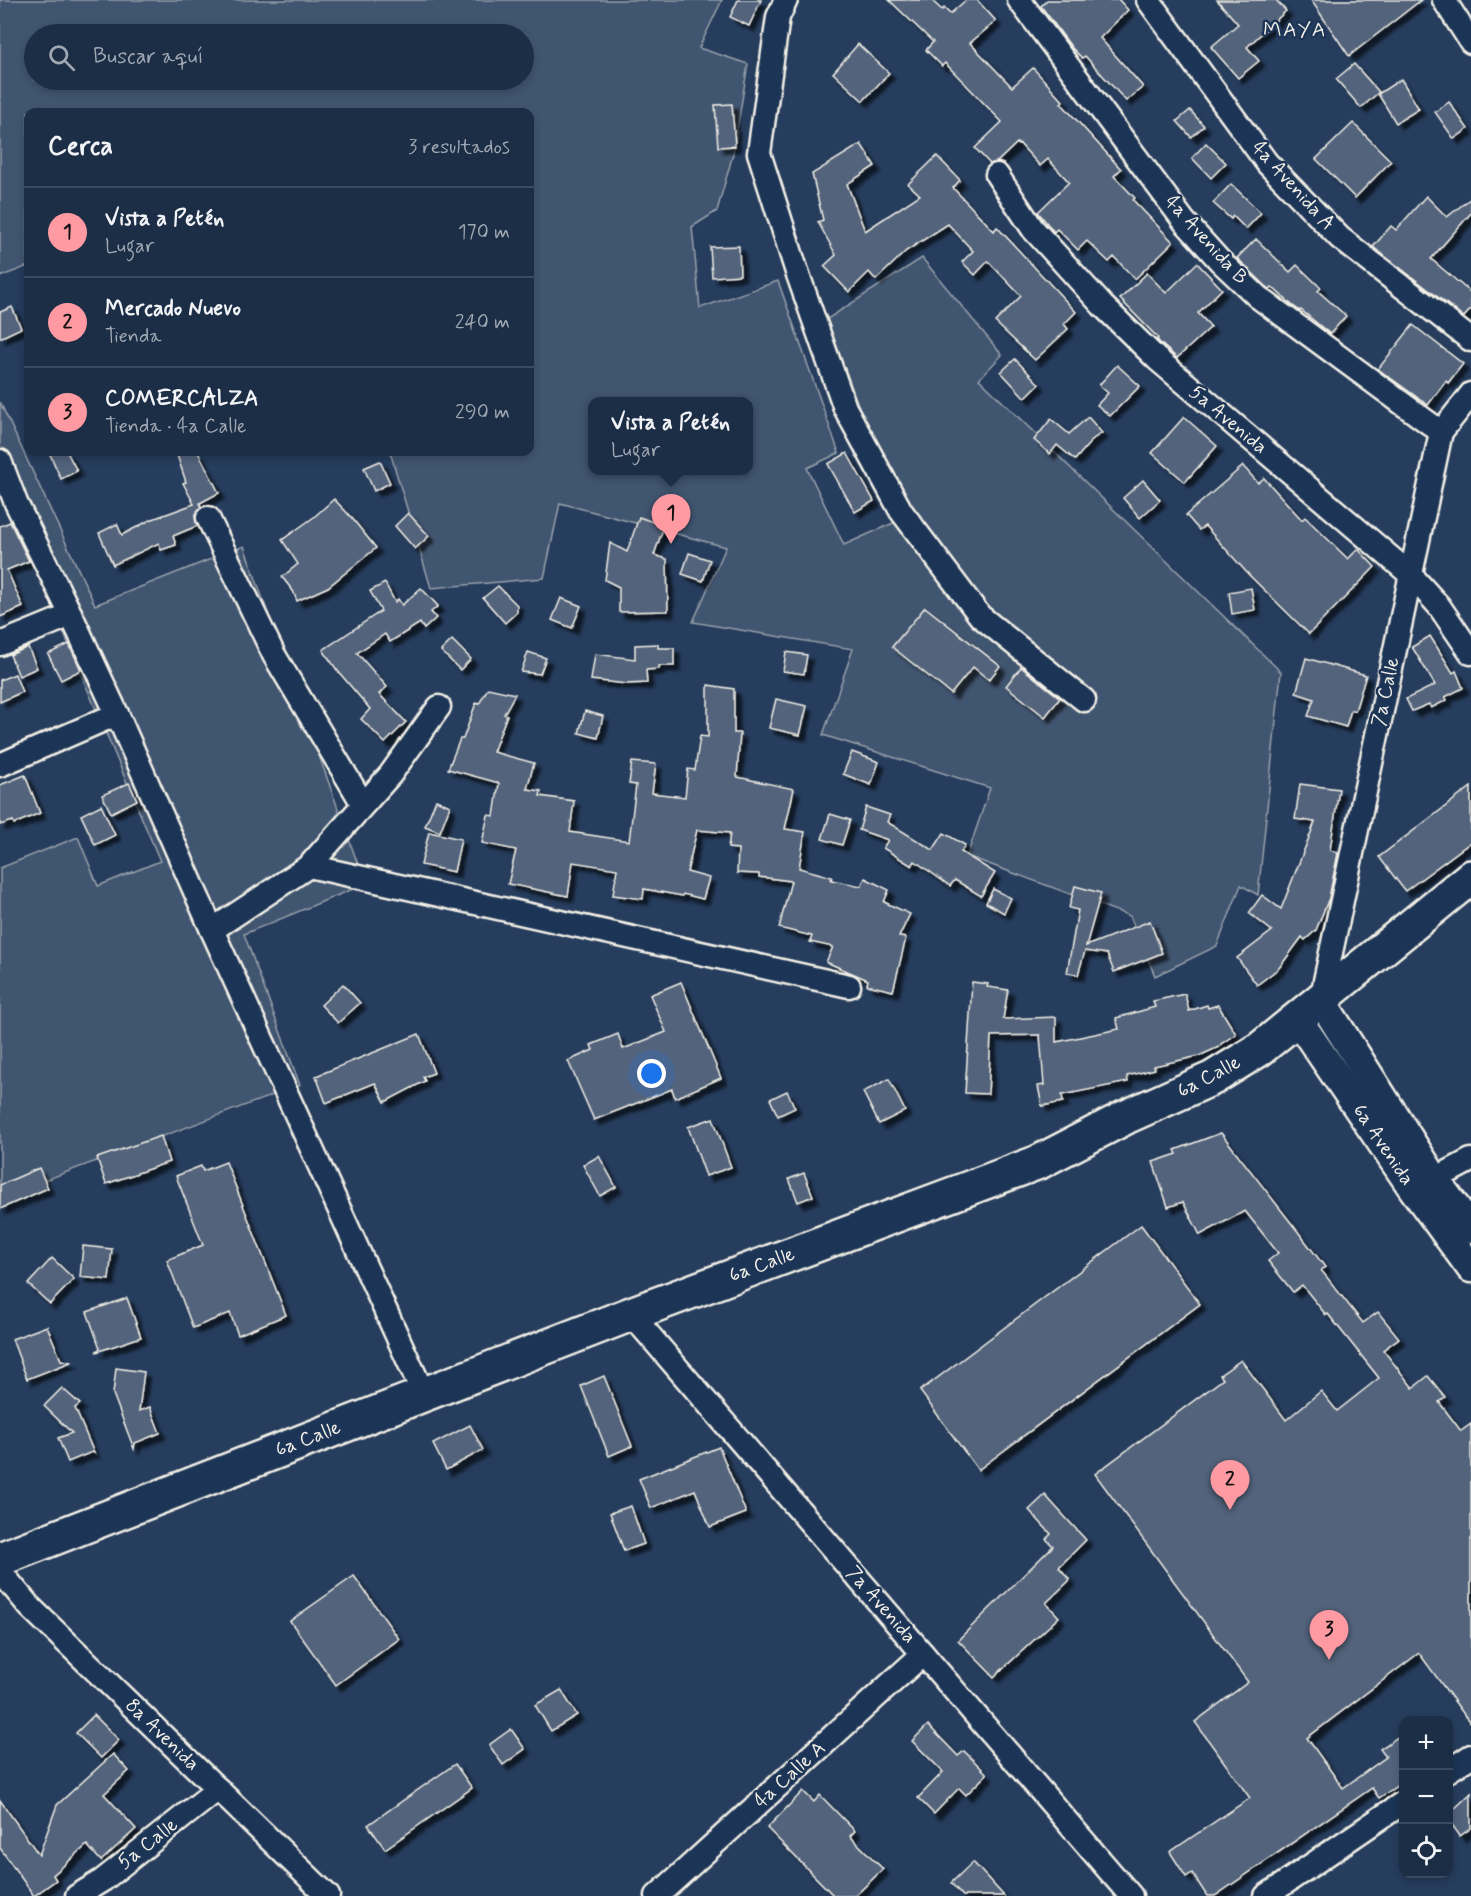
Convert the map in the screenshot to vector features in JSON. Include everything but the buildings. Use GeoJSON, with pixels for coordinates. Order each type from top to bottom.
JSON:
{"type":"FeatureCollection","features":[{"type":"Feature","properties":{"kind":"main road","name":"6a Calle"},"geometry":{"type":"LineString","coordinates":[[0,1559],[631,1314],[1039,1162],[1126,1117],[1213,1078],[1260,1049],[1471,877]]}},
{"type":"Feature","properties":{"kind":"street"},"geometry":{"type":"LineString","coordinates":[[786,0],[778,17],[759,153],[796,270],[845,408],[901,511],[980,616],[1084,700]]}},
{"type":"Feature","properties":{"kind":"street","name":"4a Avenida B"},"geometry":{"type":"LineString","coordinates":[[1019,0],[1184,221],[1220,261],[1258,297],[1441,432]]}},
{"type":"Feature","properties":{"kind":"street","name":"4a Avenida A"},"geometry":{"type":"LineString","coordinates":[[1148,0],[1267,163],[1340,238],[1471,340]]}},
{"type":"Feature","properties":{"kind":"street"},"geometry":{"type":"LineString","coordinates":[[1444,0],[1471,42]]}},
{"type":"Feature","properties":{"kind":"street","name":"5a Avenida"},"geometry":{"type":"LineString","coordinates":[[998,175],[1033,229],[1102,305],[1157,359],[1411,575],[1439,606],[1471,653]]}},
{"type":"Feature","properties":{"kind":"street","name":"7a Calle"},"geometry":{"type":"LineString","coordinates":[[1310,1010],[1411,575],[1441,432],[1471,394]]}},
{"type":"Feature","properties":{"kind":"street"},"geometry":{"type":"LineString","coordinates":[[0,461],[8,506],[71,615],[423,1395]]}},
{"type":"Feature","properties":{"kind":"street"},"geometry":{"type":"LineString","coordinates":[[208,518],[273,655],[363,804]]}},
{"type":"Feature","properties":{"kind":"street"},"geometry":{"type":"LineString","coordinates":[[0,644],[71,615]]}},
{"type":"Feature","properties":{"kind":"street"},"geometry":{"type":"LineString","coordinates":[[212,930],[309,866],[390,775],[439,707]]}},
{"type":"Feature","properties":{"kind":"street"},"geometry":{"type":"LineString","coordinates":[[0,765],[117,714]]}},
{"type":"Feature","properties":{"kind":"street"},"geometry":{"type":"LineString","coordinates":[[309,866],[849,986]]}},
{"type":"Feature","properties":{"kind":"street","name":"6a Avenida"},"geometry":{"type":"LineString","coordinates":[[1310,1010],[1425,1185],[1471,1268]]}},
{"type":"Feature","properties":{"kind":"street"},"geometry":{"type":"LineString","coordinates":[[1425,1185],[1471,1160]]}},
{"type":"Feature","properties":{"kind":"street","name":"6a Avenida"},"geometry":{"type":"LineString","coordinates":[[1425,1185],[1471,1228]]}},
{"type":"Feature","properties":{"kind":"street","name":"7a Avenida"},"geometry":{"type":"LineString","coordinates":[[631,1314],[1131,1896]]}},
{"type":"Feature","properties":{"kind":"street","name":"8a Avenida"},"geometry":{"type":"LineString","coordinates":[[0,1571],[29,1606],[328,1896]]}},
{"type":"Feature","properties":{"kind":"street","name":"4a Calle A"},"geometry":{"type":"LineString","coordinates":[[657,1896],[923,1654]]}},
{"type":"Feature","properties":{"kind":"street"},"geometry":{"type":"LineString","coordinates":[[1450,1770],[1471,1756]]}},
{"type":"Feature","properties":{"kind":"street","name":"5a Calle"},"geometry":{"type":"LineString","coordinates":[[77,1896],[103,1880],[218,1789]]}},
{"type":"Feature","properties":{"kind":"street"},"geometry":{"type":"LineString","coordinates":[[1266,1896],[1399,1805]]}},
{"type":"Feature","properties":{"kind":"shaded area"},"geometry":{"type":"Polygon","coordinates":[[[0,0],[722,0],[699,48],[748,64],[733,154],[717,211],[692,227],[700,308],[778,281],[839,453],[807,468],[844,545],[900,520],[827,319],[922,258],[1002,355],[979,379],[1281,672],[1258,895],[1241,885],[1217,946],[1155,976],[1130,916],[967,856],[990,788],[823,735],[853,649],[693,622],[726,547],[560,503],[544,578],[431,588],[391,456],[534,456],[534,108],[24,108],[24,268],[0,277],[0,0]]]}},
{"type":"Feature","properties":{"kind":"shaded area"},"geometry":{"type":"Polygon","coordinates":[[[0,402],[95,605],[244,546],[365,884],[244,934],[300,1085],[0,1197],[0,868],[78,837],[98,886],[160,861],[0,482],[0,402]]]}},
{"type":"Feature","properties":{"kind":"place","name":"Vista a Petén"},"geometry":{"type":"Point","coordinates":[671,544]}},
{"type":"Feature","properties":{"kind":"place","name":"Mercado Nuevo"},"geometry":{"type":"Point","coordinates":[1230,1510]}},
{"type":"Feature","properties":{"kind":"place","name":"COMERCALZA"},"geometry":{"type":"Point","coordinates":[1329,1660]}},
{"type":"Feature","properties":{"kind":"district","name":"MAYA"},"geometry":{"type":"Point","coordinates":[1295,30]}}]}
